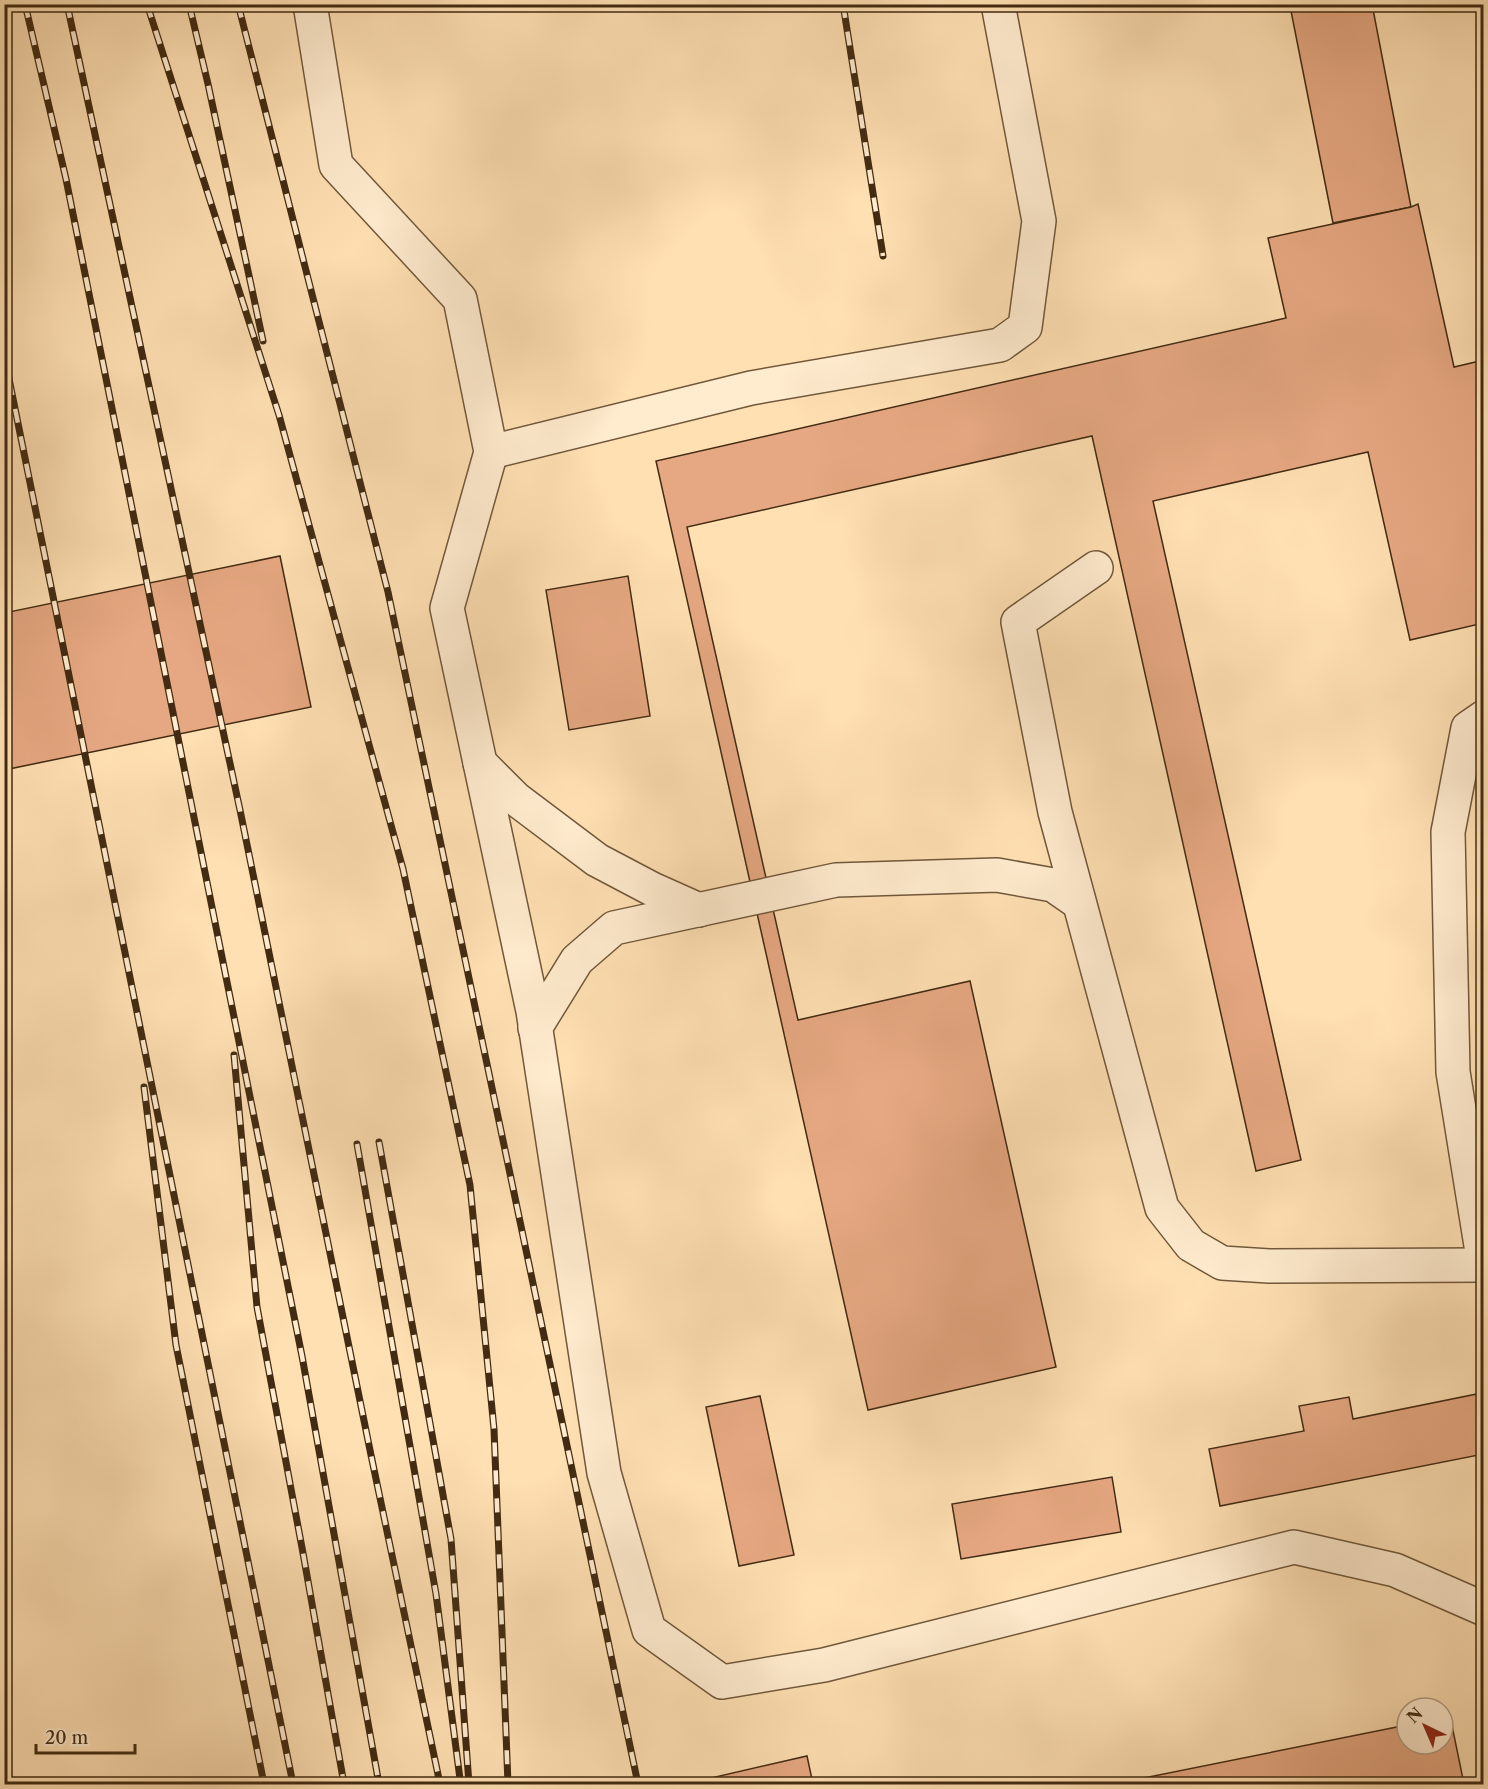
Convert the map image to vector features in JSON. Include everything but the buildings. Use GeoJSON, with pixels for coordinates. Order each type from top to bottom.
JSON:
{"type":"FeatureCollection","features":[{"type":"Feature","properties":{"kind":"lane"},"geometry":{"type":"LineString","coordinates":[[310,4],[336,165],[460,299],[491,452],[447,608],[535,1028],[604,1473],[649,1630],[722,1682],[824,1665],[1294,1547],[1395,1570],[1484,1610]]}},
{"type":"Feature","properties":{"kind":"lane"},"geometry":{"type":"LineString","coordinates":[[491,452],[751,388],[1000,345],[1024,327],[1039,221],[998,4]]}},
{"type":"Feature","properties":{"kind":"lane"},"geometry":{"type":"LineString","coordinates":[[1096,568],[1018,622],[1055,812],[1162,1209],[1191,1245],[1222,1263],[1269,1266],[1483,1264],[1453,1072],[1448,832],[1468,728],[1484,717]]}},
{"type":"Feature","properties":{"kind":"lane"},"geometry":{"type":"LineString","coordinates":[[480,763],[516,800],[597,860],[652,889],[699,910]]}},
{"type":"Feature","properties":{"kind":"lane"},"geometry":{"type":"LineString","coordinates":[[535,1028],[577,960],[614,928],[836,880],[997,875],[1053,885],[1079,903]]}},
{"type":"Feature","properties":{"kind":"railway"},"geometry":{"type":"LineString","coordinates":[[25,4],[66,179],[302,1356],[379,1784]]}},
{"type":"Feature","properties":{"kind":"railway"},"geometry":{"type":"LineString","coordinates":[[67,4],[240,810],[440,1784]]}},
{"type":"Feature","properties":{"kind":"railway"},"geometry":{"type":"LineString","coordinates":[[147,4],[279,415],[403,869],[470,1185],[494,1429],[508,1784]]}},
{"type":"Feature","properties":{"kind":"railway"},"geometry":{"type":"LineString","coordinates":[[189,4],[263,341]]}},
{"type":"Feature","properties":{"kind":"railway"},"geometry":{"type":"LineString","coordinates":[[238,4],[388,592],[638,1784]]}},
{"type":"Feature","properties":{"kind":"railway"},"geometry":{"type":"LineString","coordinates":[[843,4],[883,256]]}},
{"type":"Feature","properties":{"kind":"railway"},"geometry":{"type":"LineString","coordinates":[[4,354],[293,1784]]}},
{"type":"Feature","properties":{"kind":"railway"},"geometry":{"type":"LineString","coordinates":[[234,1055],[257,1307],[344,1784]]}},
{"type":"Feature","properties":{"kind":"railway"},"geometry":{"type":"LineString","coordinates":[[144,1087],[176,1345],[264,1784]]}},
{"type":"Feature","properties":{"kind":"railway"},"geometry":{"type":"LineString","coordinates":[[379,1142],[451,1539],[469,1784]]}},
{"type":"Feature","properties":{"kind":"railway"},"geometry":{"type":"LineString","coordinates":[[357,1144],[436,1594],[460,1779]]}}]}
